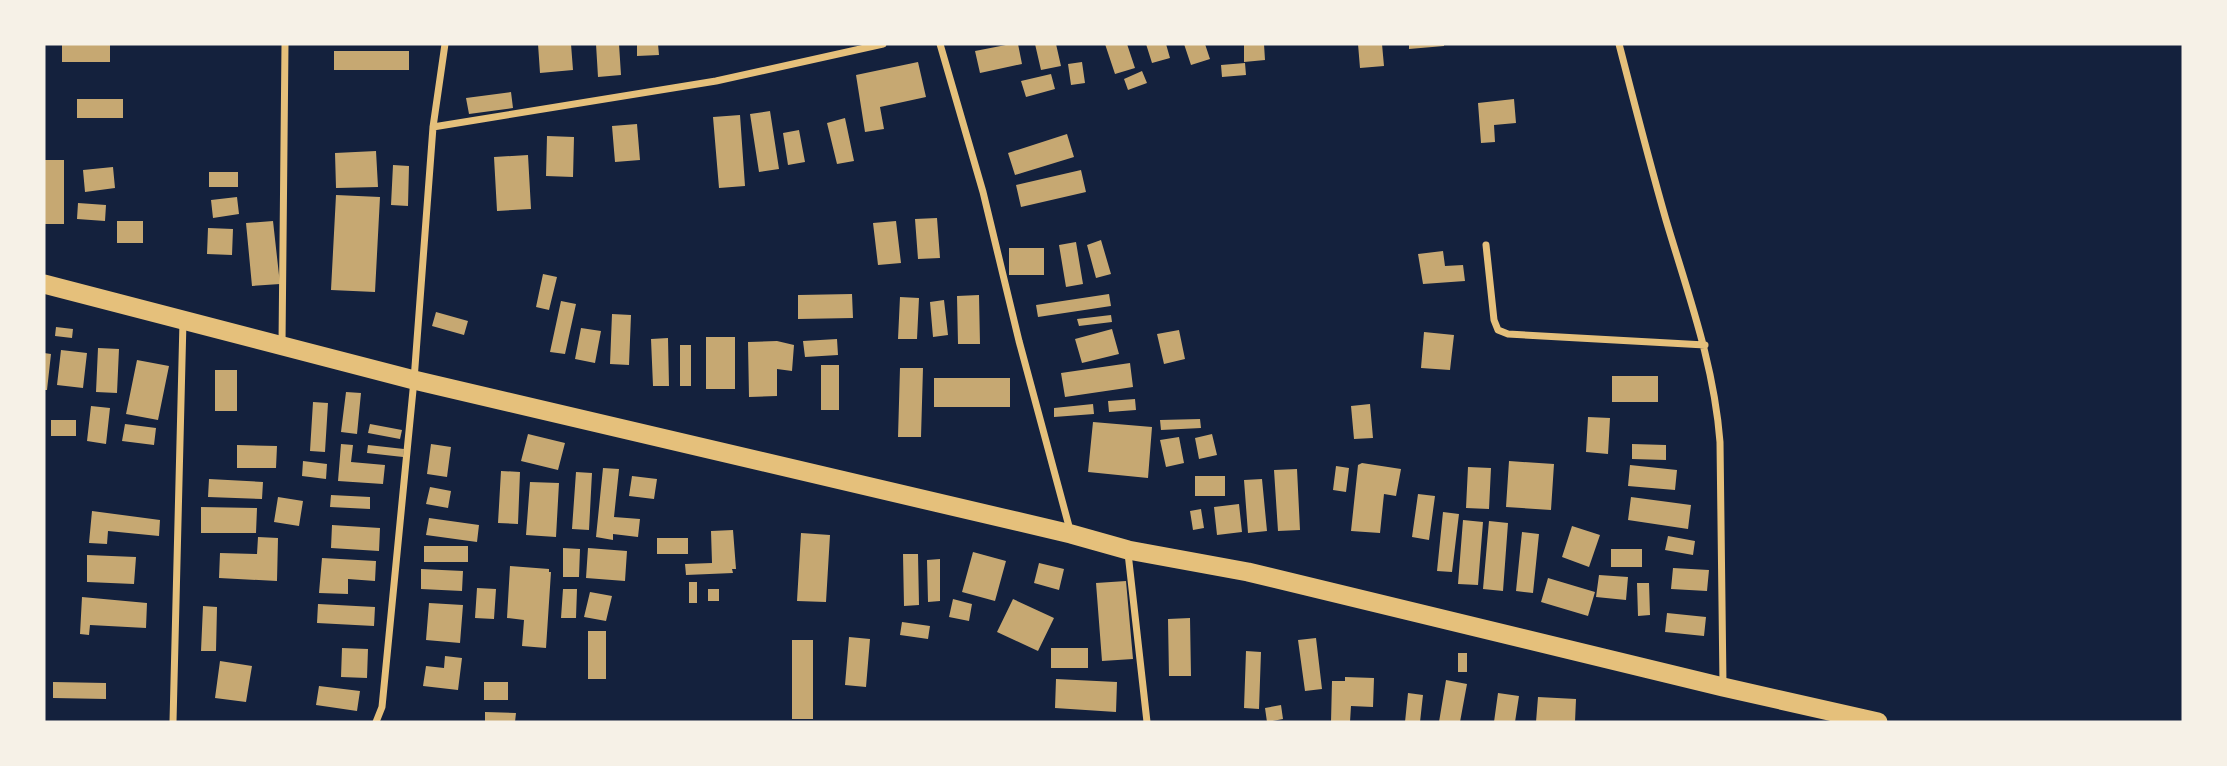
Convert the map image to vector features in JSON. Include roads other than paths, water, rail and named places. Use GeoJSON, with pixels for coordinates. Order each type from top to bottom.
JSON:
{"type":"FeatureCollection","features":[{"type":"Feature","properties":{"kind":"highway"},"geometry":{"type":"LineString","coordinates":[[44,284],[414,380],[1071,534],[1128,550],[1248,572],[1878,722]]}},
{"type":"Feature","properties":{"kind":"street"},"geometry":{"type":"LineString","coordinates":[[282,344],[285,44]]}},
{"type":"Feature","properties":{"kind":"street"},"geometry":{"type":"LineString","coordinates":[[376,722],[382,707],[414,380],[433,127],[445,44]]}},
{"type":"Feature","properties":{"kind":"street"},"geometry":{"type":"LineString","coordinates":[[433,127],[716,81],[883,44]]}},
{"type":"Feature","properties":{"kind":"street"},"geometry":{"type":"LineString","coordinates":[[940,44],[983,192],[1019,341],[1071,534]]}},
{"type":"Feature","properties":{"kind":"street"},"geometry":{"type":"LineString","coordinates":[[1619,44],[1665,218],[1705,345],[1717,404],[1720,442],[1723,687]]}},
{"type":"Feature","properties":{"kind":"street"},"geometry":{"type":"LineString","coordinates":[[1486,245],[1494,320],[1498,330],[1508,334],[1705,345]]}},
{"type":"Feature","properties":{"kind":"street"},"geometry":{"type":"LineString","coordinates":[[173,722],[183,321]]}},
{"type":"Feature","properties":{"kind":"street"},"geometry":{"type":"LineString","coordinates":[[1128,550],[1147,722]]}}]}
